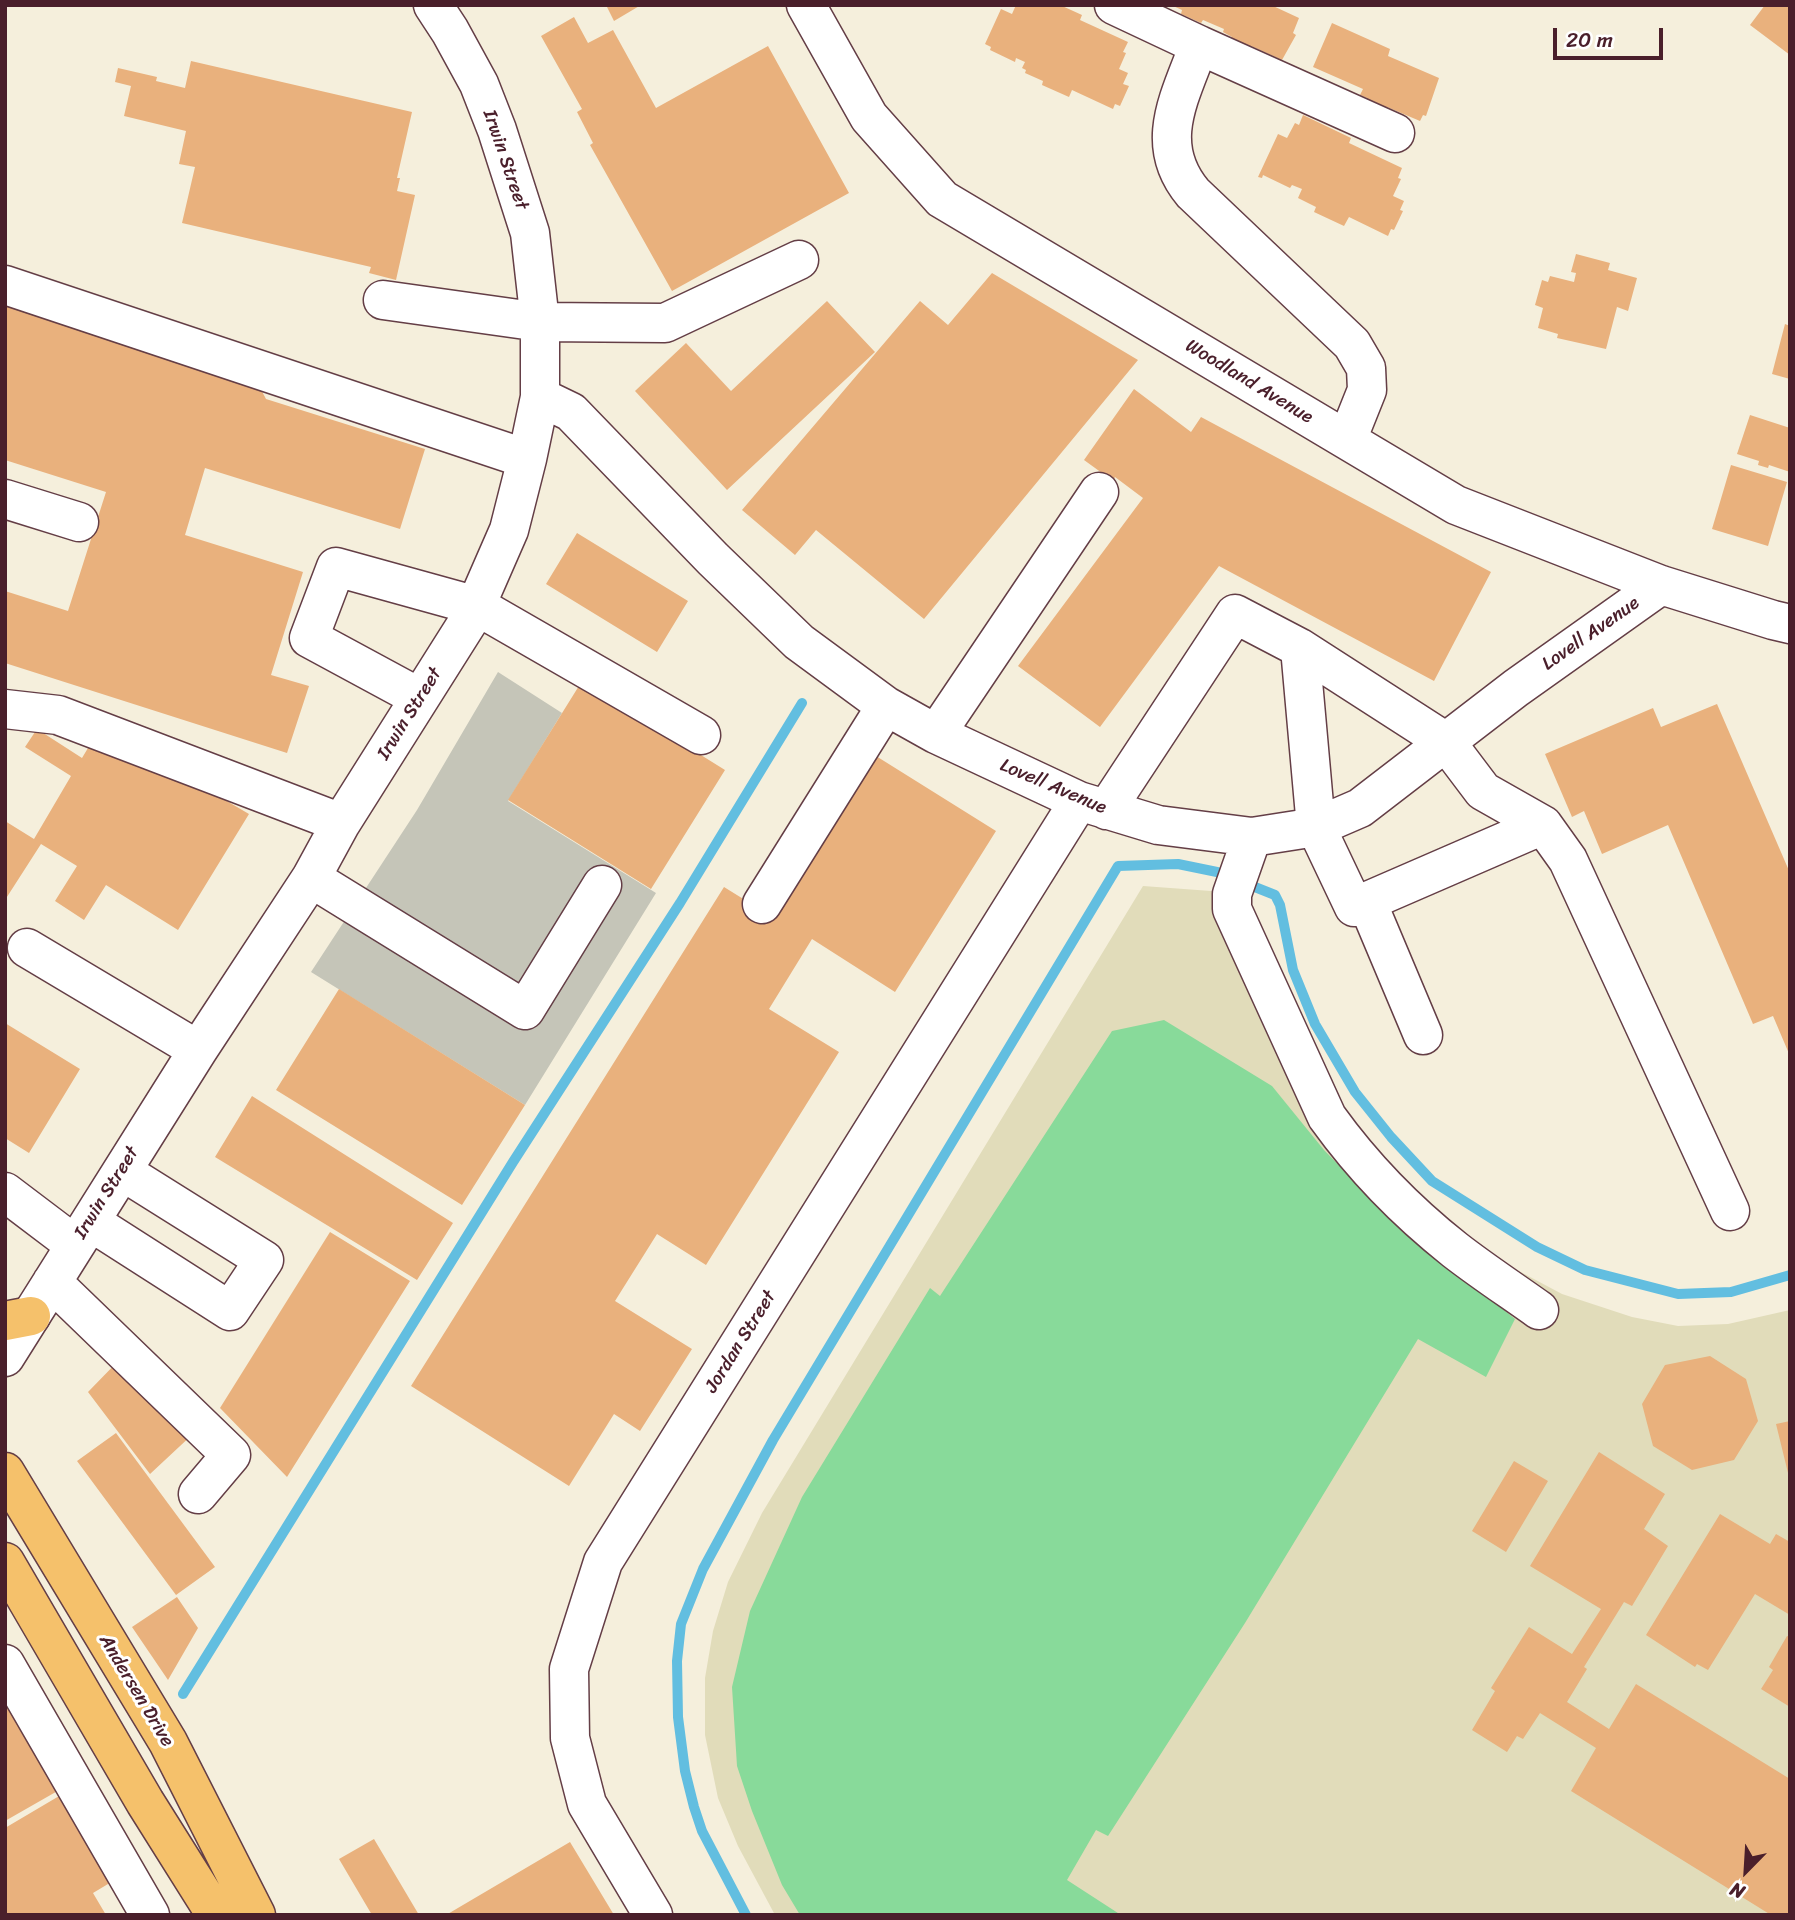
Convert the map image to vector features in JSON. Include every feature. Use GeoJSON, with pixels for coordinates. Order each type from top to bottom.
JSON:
{"type":"FeatureCollection","features":[{"type":"Feature","properties":{"kind":"main road","name":"Andersen Drive"},"geometry":{"type":"LineString","coordinates":[[5,1472],[168,1742],[256,1915]]}},
{"type":"Feature","properties":{"kind":"main road"},"geometry":{"type":"LineString","coordinates":[[5,1562],[145,1802],[216,1915]]}},
{"type":"Feature","properties":{"kind":"street","name":"Irwin Street"},"geometry":{"type":"LineString","coordinates":[[5,1357],[18,1318],[52,1282],[198,1050],[311,878],[341,823],[421,698],[477,606],[509,530],[540,397],[540,322],[530,233],[497,130],[479,84],[433,5]]}},
{"type":"Feature","properties":{"kind":"street","name":"Woodland Avenue"},"geometry":{"type":"LineString","coordinates":[[806,5],[869,117],[942,199],[1456,505],[1661,585],[1790,624]]}},
{"type":"Feature","properties":{"kind":"street"},"geometry":{"type":"LineString","coordinates":[[1114,5],[1395,133]]}},
{"type":"Feature","properties":{"kind":"street"},"geometry":{"type":"LineString","coordinates":[[1199,45],[1179,100],[1172,130],[1172,156],[1176,167],[1193,193],[1352,344],[1366,368],[1367,390],[1347,440]]}},
{"type":"Feature","properties":{"kind":"street"},"geometry":{"type":"LineString","coordinates":[[383,300],[540,322],[665,323],[799,260]]}},
{"type":"Feature","properties":{"kind":"street"},"geometry":{"type":"LineString","coordinates":[[5,285],[527,459]]}},
{"type":"Feature","properties":{"kind":"street","name":"Lovell Avenue"},"geometry":{"type":"LineString","coordinates":[[540,397],[571,412],[713,559],[799,642],[886,706],[936,734],[1092,806],[1158,825],[1242,865],[1315,827],[1360,808],[1516,688],[1661,585]]}},
{"type":"Feature","properties":{"kind":"street"},"geometry":{"type":"LineString","coordinates":[[936,734],[1099,492]]}},
{"type":"Feature","properties":{"kind":"street"},"geometry":{"type":"LineString","coordinates":[[5,499],[79,522]]}},
{"type":"Feature","properties":{"kind":"street"},"geometry":{"type":"LineString","coordinates":[[421,698],[309,638],[337,567],[477,606],[701,735]]}},
{"type":"Feature","properties":{"kind":"street","name":"Jordan Street"},"geometry":{"type":"LineString","coordinates":[[653,1915],[587,1804],[570,1738],[569,1669],[603,1562],[1092,806],[1235,614],[1300,648]]}},
{"type":"Feature","properties":{"kind":"street"},"geometry":{"type":"LineString","coordinates":[[1300,648],[1446,742],[1483,791],[1543,825],[1568,860],[1730,1211]]}},
{"type":"Feature","properties":{"kind":"street"},"geometry":{"type":"LineString","coordinates":[[1300,648],[1315,827],[1354,907],[1543,825]]}},
{"type":"Feature","properties":{"kind":"street"},"geometry":{"type":"LineString","coordinates":[[762,904],[886,706]]}},
{"type":"Feature","properties":{"kind":"street"},"geometry":{"type":"LineString","coordinates":[[5,709],[58,715],[341,823]]}},
{"type":"Feature","properties":{"kind":"street"},"geometry":{"type":"LineString","coordinates":[[1242,865],[1232,909],[1327,1117],[1344,1141],[1400,1201],[1454,1249],[1539,1310]]}},
{"type":"Feature","properties":{"kind":"street"},"geometry":{"type":"LineString","coordinates":[[311,878],[525,1010],[602,885]]}},
{"type":"Feature","properties":{"kind":"street"},"geometry":{"type":"LineString","coordinates":[[1367,902],[1423,1035]]}},
{"type":"Feature","properties":{"kind":"street"},"geometry":{"type":"LineString","coordinates":[[27,948],[198,1050]]}},
{"type":"Feature","properties":{"kind":"street"},"geometry":{"type":"LineString","coordinates":[[5,1192],[230,1311],[264,1260],[122,1171]]}},
{"type":"Feature","properties":{"kind":"street"},"geometry":{"type":"LineString","coordinates":[[52,1282],[231,1455],[198,1494]]}},
{"type":"Feature","properties":{"kind":"street"},"geometry":{"type":"LineString","coordinates":[[5,1664],[150,1915]]}},
{"type":"Feature","properties":{"kind":"shaded area"},"geometry":{"type":"Polygon","coordinates":[[[498,672],[562,713],[508,801],[656,893],[525,1105],[311,972],[417,810],[498,672]]]}},
{"type":"Feature","properties":{"kind":"shaded area"},"geometry":{"type":"Polygon","coordinates":[[[1143,886],[1211,891],[1244,897],[1336,1110],[1383,1168],[1472,1246],[1562,1294],[1632,1317],[1678,1326],[1728,1324],[1790,1310],[1790,1915],[775,1915],[738,1846],[718,1798],[705,1735],[705,1678],[713,1631],[728,1582],[762,1513],[1143,886]]]}},
{"type":"Feature","properties":{"kind":"green space"},"geometry":{"type":"Polygon","coordinates":[[[1164,1020],[1272,1086],[1324,1150],[1391,1219],[1515,1319],[1486,1377],[1418,1339],[1245,1623],[1108,1836],[1096,1830],[1067,1880],[1121,1915],[800,1915],[782,1885],[737,1766],[732,1687],[750,1611],[802,1497],[930,1288],[940,1296],[1112,1031],[1164,1020]]]}},
{"type":"Feature","properties":{"kind":"building"},"geometry":{"type":"Polygon","coordinates":[[[606,5],[641,5],[614,21],[606,5]]]}},
{"type":"Feature","properties":{"kind":"building"},"geometry":{"type":"Polygon","coordinates":[[[1016,5],[1060,5],[1082,15],[1080,20],[1128,42],[1119,69],[1128,73],[1123,84],[1129,86],[1120,106],[1115,104],[1113,109],[1072,90],[1069,97],[1042,85],[1043,81],[1025,73],[1026,70],[1022,68],[1025,62],[1016,58],[1015,62],[990,50],[991,47],[985,44],[1001,9],[1012,14],[1016,5]]]}},
{"type":"Feature","properties":{"kind":"building"},"geometry":{"type":"Polygon","coordinates":[[[1171,5],[1271,5],[1299,18],[1293,33],[1296,35],[1282,60],[1231,40],[1232,37],[1223,32],[1224,29],[1181,14],[1182,10],[1171,5]]]}},
{"type":"Feature","properties":{"kind":"building"},"geometry":{"type":"Polygon","coordinates":[[[1765,5],[1790,5],[1790,55],[1750,25],[1765,5]]]}},
{"type":"Feature","properties":{"kind":"building"},"geometry":{"type":"Polygon","coordinates":[[[574,17],[588,43],[613,30],[656,108],[768,46],[849,193],[672,291],[590,145],[593,143],[577,112],[582,109],[541,36],[574,17]]]}},
{"type":"Feature","properties":{"kind":"building"},"geometry":{"type":"Polygon","coordinates":[[[1332,23],[1390,49],[1388,56],[1439,78],[1426,116],[1423,115],[1420,121],[1387,107],[1385,110],[1366,102],[1367,98],[1360,95],[1363,89],[1313,67],[1332,23]]]}},
{"type":"Feature","properties":{"kind":"building"},"geometry":{"type":"Polygon","coordinates":[[[191,61],[412,112],[397,178],[400,178],[397,191],[415,195],[396,280],[369,273],[371,267],[182,223],[195,167],[179,164],[186,131],[124,116],[131,86],[115,82],[118,68],[157,77],[156,81],[185,88],[191,61]]]}},
{"type":"Feature","properties":{"kind":"building"},"geometry":{"type":"Polygon","coordinates":[[[1303,115],[1351,138],[1349,143],[1402,168],[1398,178],[1401,179],[1393,196],[1404,201],[1400,210],[1403,211],[1388,236],[1349,217],[1344,226],[1314,212],[1316,207],[1298,198],[1302,189],[1292,185],[1290,188],[1263,175],[1262,178],[1258,177],[1278,134],[1287,138],[1295,123],[1299,125],[1303,115]]]}},
{"type":"Feature","properties":{"kind":"building"},"geometry":{"type":"Polygon","coordinates":[[[1576,254],[1610,263],[1608,270],[1637,278],[1628,311],[1617,307],[1606,349],[1557,338],[1558,334],[1538,328],[1543,308],[1535,305],[1542,280],[1548,282],[1550,276],[1574,282],[1576,273],[1571,272],[1576,254]]]}},
{"type":"Feature","properties":{"kind":"building"},"geometry":{"type":"Polygon","coordinates":[[[992,273],[1138,360],[924,619],[816,530],[795,555],[742,510],[920,301],[948,325],[992,273]]]}},
{"type":"Feature","properties":{"kind":"building"},"geometry":{"type":"Polygon","coordinates":[[[5,301],[256,380],[266,399],[425,449],[400,529],[205,468],[185,535],[303,572],[271,675],[309,686],[287,753],[5,663],[5,591],[68,611],[106,492],[5,460],[5,301]]]}},
{"type":"Feature","properties":{"kind":"building"},"geometry":{"type":"Polygon","coordinates":[[[827,301],[875,352],[727,490],[635,391],[686,343],[731,391],[827,301]]]}},
{"type":"Feature","properties":{"kind":"building"},"geometry":{"type":"Polygon","coordinates":[[[1785,324],[1790,326],[1790,379],[1772,374],[1785,324]]]}},
{"type":"Feature","properties":{"kind":"building"},"geometry":{"type":"Polygon","coordinates":[[[1134,389],[1191,432],[1201,417],[1491,572],[1434,681],[1219,566],[1100,727],[1018,666],[1143,498],[1115,477],[1113,481],[1084,460],[1134,389]]]}},
{"type":"Feature","properties":{"kind":"building"},"geometry":{"type":"Polygon","coordinates":[[[1750,415],[1790,428],[1790,472],[1769,465],[1768,468],[1758,465],[1759,461],[1737,454],[1750,415]]]}},
{"type":"Feature","properties":{"kind":"building"},"geometry":{"type":"Polygon","coordinates":[[[1731,465],[1787,482],[1768,546],[1712,529],[1731,465]]]}},
{"type":"Feature","properties":{"kind":"building"},"geometry":{"type":"Polygon","coordinates":[[[577,533],[688,601],[657,652],[546,584],[577,533]]]}},
{"type":"Feature","properties":{"kind":"building"},"geometry":{"type":"Polygon","coordinates":[[[582,681],[725,770],[651,889],[508,800],[582,681]]]}},
{"type":"Feature","properties":{"kind":"building"},"geometry":{"type":"Polygon","coordinates":[[[1717,704],[1790,873],[1790,1056],[1773,1016],[1753,1024],[1668,825],[1602,854],[1584,811],[1572,817],[1545,754],[1653,708],[1661,727],[1717,704]]]}},
{"type":"Feature","properties":{"kind":"building"},"geometry":{"type":"Polygon","coordinates":[[[37,729],[82,758],[97,733],[136,748],[249,814],[178,930],[106,885],[84,920],[55,901],[77,866],[41,844],[5,900],[5,821],[34,839],[71,776],[25,747],[37,729]]]}},
{"type":"Feature","properties":{"kind":"building"},"geometry":{"type":"Polygon","coordinates":[[[876,756],[996,831],[895,992],[812,939],[769,1009],[839,1052],[706,1265],[657,1234],[615,1301],[692,1349],[640,1431],[614,1414],[569,1486],[411,1386],[724,887],[774,918],[876,756]]]}},
{"type":"Feature","properties":{"kind":"building"},"geometry":{"type":"Polygon","coordinates":[[[339,989],[525,1105],[462,1205],[276,1090],[339,989]]]}},
{"type":"Feature","properties":{"kind":"building"},"geometry":{"type":"Polygon","coordinates":[[[5,1023],[80,1069],[29,1153],[5,1138],[5,1023]]]}},
{"type":"Feature","properties":{"kind":"building"},"geometry":{"type":"Polygon","coordinates":[[[252,1096],[453,1223],[417,1280],[215,1157],[252,1096]]]}},
{"type":"Feature","properties":{"kind":"building"},"geometry":{"type":"Polygon","coordinates":[[[330,1232],[410,1281],[287,1477],[220,1408],[330,1232]]]}},
{"type":"Feature","properties":{"kind":"building"},"geometry":{"type":"Polygon","coordinates":[[[123,1356],[194,1433],[150,1474],[88,1392],[123,1356]]]}},
{"type":"Feature","properties":{"kind":"building"},"geometry":{"type":"Polygon","coordinates":[[[1710,1356],[1746,1379],[1758,1421],[1734,1460],[1692,1470],[1653,1446],[1642,1404],[1665,1365],[1710,1356]]]}},
{"type":"Feature","properties":{"kind":"building"},"geometry":{"type":"Polygon","coordinates":[[[1790,1421],[1790,1477],[1789,1477],[1776,1424],[1790,1421]]]}},
{"type":"Feature","properties":{"kind":"building"},"geometry":{"type":"Polygon","coordinates":[[[116,1433],[215,1567],[176,1595],[77,1461],[116,1433]]]}},
{"type":"Feature","properties":{"kind":"building"},"geometry":{"type":"Polygon","coordinates":[[[1599,1452],[1665,1494],[1644,1529],[1668,1546],[1632,1606],[1624,1602],[1584,1667],[1587,1669],[1567,1702],[1609,1729],[1636,1684],[1790,1779],[1790,1915],[1771,1915],[1571,1791],[1596,1748],[1540,1713],[1523,1739],[1517,1736],[1507,1752],[1472,1730],[1495,1691],[1491,1688],[1529,1627],[1572,1654],[1601,1609],[1530,1566],[1599,1452]]]}},
{"type":"Feature","properties":{"kind":"building"},"geometry":{"type":"Polygon","coordinates":[[[1514,1461],[1548,1481],[1506,1552],[1472,1531],[1514,1461]]]}},
{"type":"Feature","properties":{"kind":"building"},"geometry":{"type":"Polygon","coordinates":[[[1720,1514],[1770,1544],[1776,1534],[1790,1542],[1790,1615],[1755,1594],[1708,1670],[1697,1664],[1695,1667],[1646,1635],[1720,1514]]]}},
{"type":"Feature","properties":{"kind":"building"},"geometry":{"type":"Polygon","coordinates":[[[177,1597],[198,1628],[168,1680],[132,1627],[177,1597]]]}},
{"type":"Feature","properties":{"kind":"building"},"geometry":{"type":"Polygon","coordinates":[[[1787,1636],[1790,1637],[1790,1707],[1761,1689],[1773,1670],[1769,1667],[1787,1636]]]}},
{"type":"Feature","properties":{"kind":"building"},"geometry":{"type":"Polygon","coordinates":[[[5,1678],[68,1785],[5,1821],[5,1678]]]}},
{"type":"Feature","properties":{"kind":"building"},"geometry":{"type":"Polygon","coordinates":[[[71,1789],[123,1875],[93,1893],[106,1915],[5,1915],[5,1828],[71,1789]]]}},
{"type":"Feature","properties":{"kind":"building"},"geometry":{"type":"Polygon","coordinates":[[[374,1839],[419,1915],[372,1915],[339,1859],[374,1839]]]}},
{"type":"Feature","properties":{"kind":"building"},"geometry":{"type":"Polygon","coordinates":[[[570,1842],[614,1915],[446,1915],[570,1842]]]}},
{"type":"Feature","properties":{"kind":"waterway"},"geometry":{"type":"LineString","coordinates":[[183,1694],[513,1162],[680,903],[802,703]]}},
{"type":"Feature","properties":{"kind":"waterway"},"geometry":{"type":"LineString","coordinates":[[746,1915],[702,1831],[685,1771],[678,1717],[677,1661],[681,1624],[703,1569],[773,1440],[1118,866],[1178,864],[1217,872],[1275,895],[1280,905],[1293,970],[1315,1024],[1355,1092],[1391,1137],[1432,1181],[1537,1247],[1585,1270],[1678,1294],[1731,1292],[1790,1275]]}}]}
